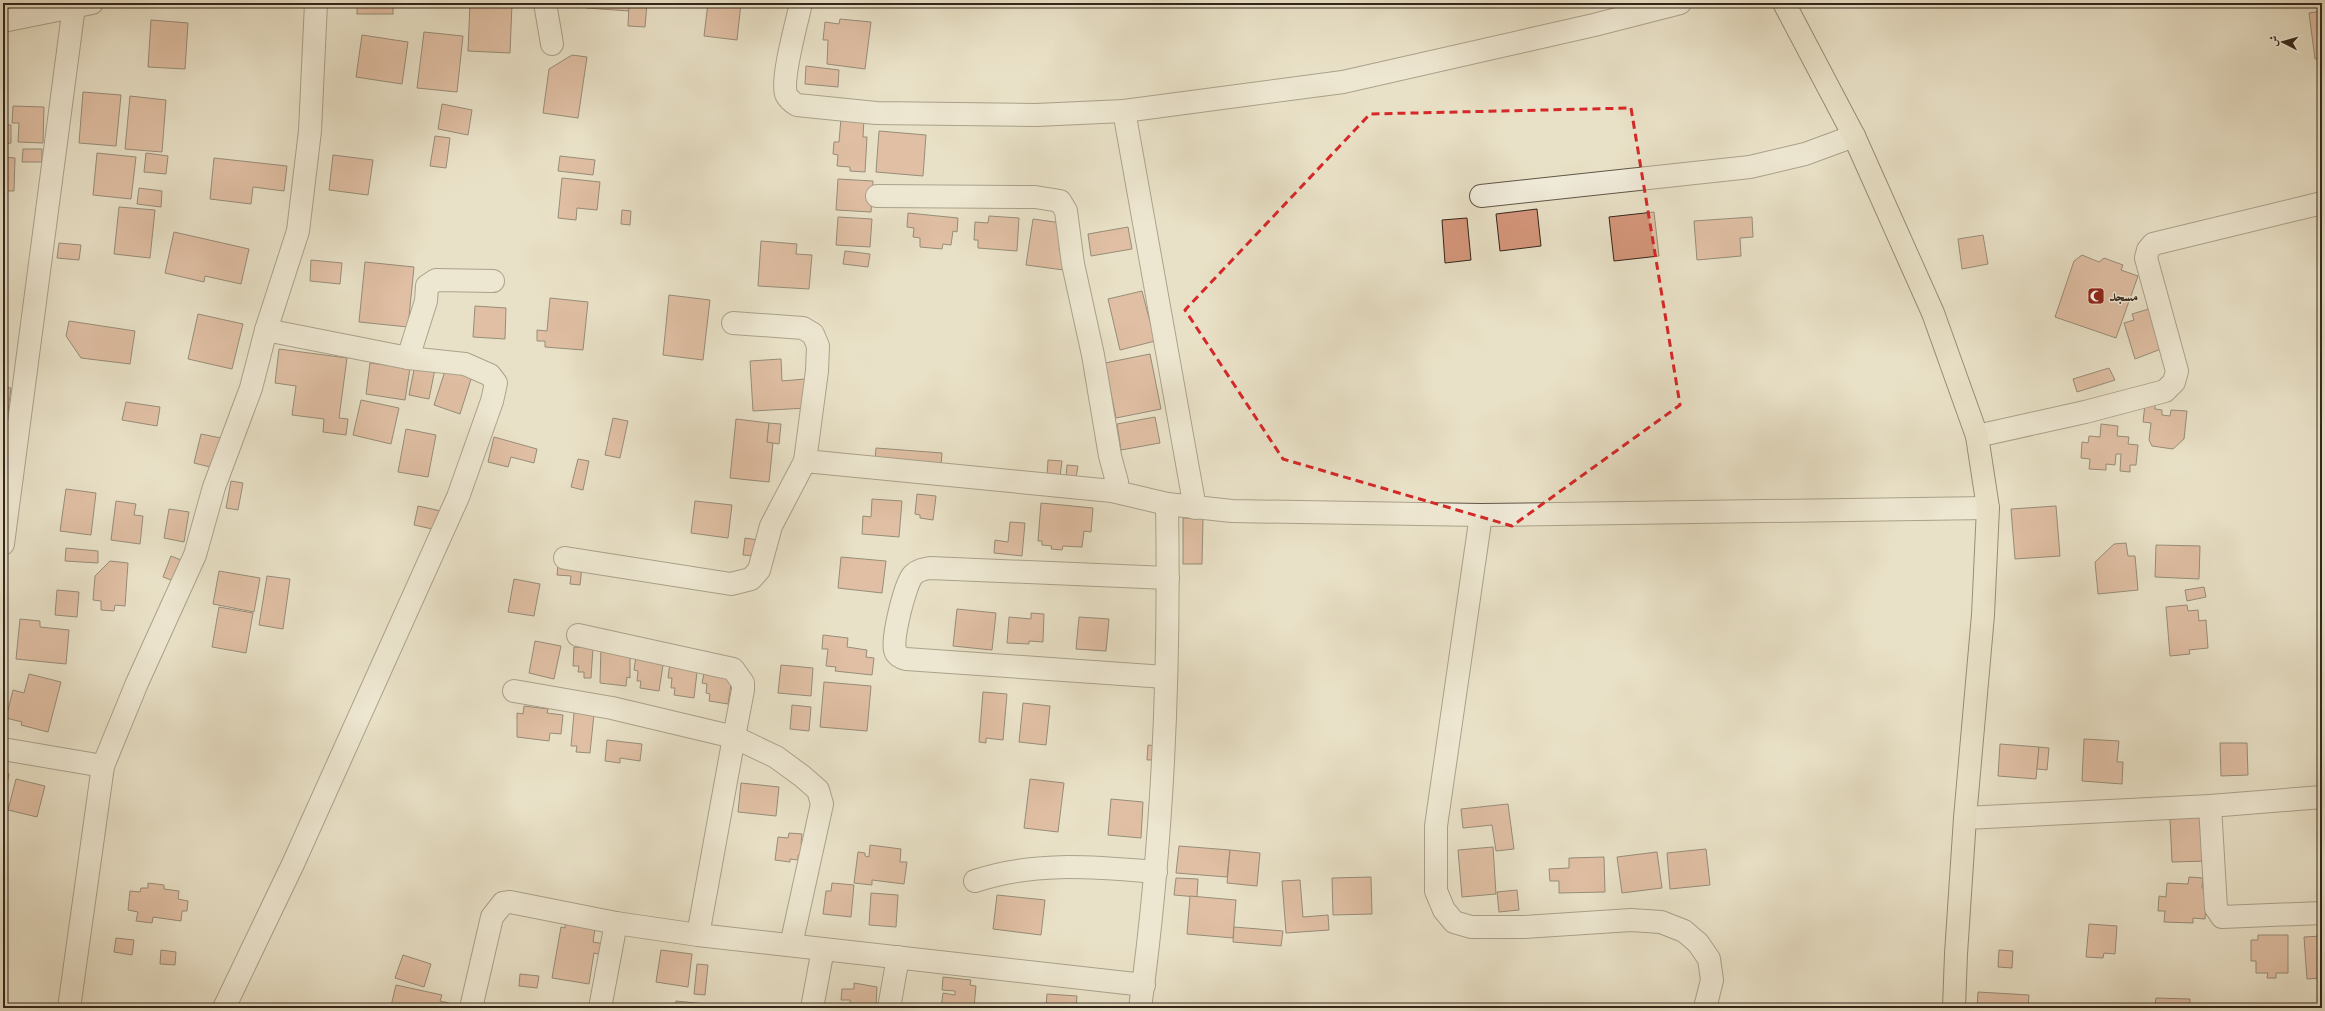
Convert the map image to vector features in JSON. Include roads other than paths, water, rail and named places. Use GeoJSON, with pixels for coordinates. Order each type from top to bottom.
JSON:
{"type":"FeatureCollection","features":[{"type":"Feature","properties":{"kind":"main road"},"geometry":{"type":"LineString","coordinates":[[1784,3],[1854,136],[1934,313],[1977,436],[1988,508],[1983,615],[1965,818],[1954,1008]]}},
{"type":"Feature","properties":{"kind":"street"},"geometry":{"type":"LineString","coordinates":[[69,1008],[103,766],[137,683],[195,555],[214,487],[251,388],[266,330],[298,231],[310,131],[316,3]]}},
{"type":"Feature","properties":{"kind":"street"},"geometry":{"type":"LineString","coordinates":[[545,3],[552,44]]}},
{"type":"Feature","properties":{"kind":"street"},"geometry":{"type":"LineString","coordinates":[[801,3],[785,79],[786,94],[789,100],[797,105],[876,113],[1036,114],[1124,111],[1343,82],[1594,25],[1680,3]]}},
{"type":"Feature","properties":{"kind":"street"},"geometry":{"type":"LineString","coordinates":[[3,21],[83,5],[3,544]]}},
{"type":"Feature","properties":{"kind":"street"},"geometry":{"type":"LineString","coordinates":[[1124,111],[1195,508]]}},
{"type":"Feature","properties":{"kind":"street"},"geometry":{"type":"LineString","coordinates":[[1481,196],[1750,167],[1806,154],[1854,136]]}},
{"type":"Feature","properties":{"kind":"street"},"geometry":{"type":"LineString","coordinates":[[876,196],[1035,197],[1060,200],[1066,211],[1073,264],[1093,355],[1110,456],[1117,482],[1112,491]]}},
{"type":"Feature","properties":{"kind":"street"},"geometry":{"type":"LineString","coordinates":[[1977,436],[2085,412],[2165,391],[2174,382],[2177,371],[2146,258],[2148,250],[2153,244],[2322,203]]}},
{"type":"Feature","properties":{"kind":"street"},"geometry":{"type":"LineString","coordinates":[[408,358],[426,301],[427,286],[436,280],[493,281]]}},
{"type":"Feature","properties":{"kind":"street"},"geometry":{"type":"LineString","coordinates":[[565,558],[731,584],[751,579],[759,570],[771,526],[805,461],[817,371],[818,346],[813,334],[803,328],[733,323]]}},
{"type":"Feature","properties":{"kind":"street"},"geometry":{"type":"LineString","coordinates":[[224,1008],[293,864],[458,497],[492,401],[496,383],[490,375],[465,364],[408,358],[266,330]]}},
{"type":"Feature","properties":{"kind":"street"},"geometry":{"type":"LineString","coordinates":[[805,461],[1112,491],[1167,504],[1195,508],[1240,511],[1481,515],[1988,508]]}},
{"type":"Feature","properties":{"kind":"street"},"geometry":{"type":"LineString","coordinates":[[1140,1008],[1144,985],[1156,872],[1168,578],[1167,504]]}},
{"type":"Feature","properties":{"kind":"street"},"geometry":{"type":"LineString","coordinates":[[1481,515],[1453,694],[1436,826],[1436,891],[1444,910],[1454,922],[1471,927],[1524,927],[1632,920],[1661,922],[1684,932],[1698,944],[1709,959],[1712,980],[1705,1008]]}},
{"type":"Feature","properties":{"kind":"street"},"geometry":{"type":"LineString","coordinates":[[1165,677],[906,660],[900,657],[895,650],[894,640],[906,585],[913,575],[921,569],[930,568],[1168,578]]}},
{"type":"Feature","properties":{"kind":"street"},"geometry":{"type":"LineString","coordinates":[[578,635],[733,669],[743,683],[743,690],[698,935]]}},
{"type":"Feature","properties":{"kind":"street"},"geometry":{"type":"LineString","coordinates":[[514,691],[612,708],[734,737],[776,757],[818,790],[822,804],[791,945]]}},
{"type":"Feature","properties":{"kind":"street"},"geometry":{"type":"LineString","coordinates":[[3,749],[103,766]]}},
{"type":"Feature","properties":{"kind":"street"},"geometry":{"type":"LineString","coordinates":[[1965,818],[2210,806],[2322,797]]}},
{"type":"Feature","properties":{"kind":"street"},"geometry":{"type":"LineString","coordinates":[[2210,806],[2216,908],[2222,917],[2322,913]]}},
{"type":"Feature","properties":{"kind":"street"},"geometry":{"type":"LineString","coordinates":[[975,881],[1000,872],[1066,866],[1156,872]]}},
{"type":"Feature","properties":{"kind":"street"},"geometry":{"type":"LineString","coordinates":[[471,1008],[492,917],[503,903],[510,902],[616,923],[698,935],[1144,985]]}},
{"type":"Feature","properties":{"kind":"street"},"geometry":{"type":"LineString","coordinates":[[600,1008],[616,923]]}},
{"type":"Feature","properties":{"kind":"street"},"geometry":{"type":"LineString","coordinates":[[812,1008],[823,949]]}},
{"type":"Feature","properties":{"kind":"street"},"geometry":{"type":"LineString","coordinates":[[889,1008],[898,957]]}},
{"type":"Feature","properties":{"kind":"place","name":"مسجد"},"geometry":{"type":"Point","coordinates":[2096,296]}}]}
